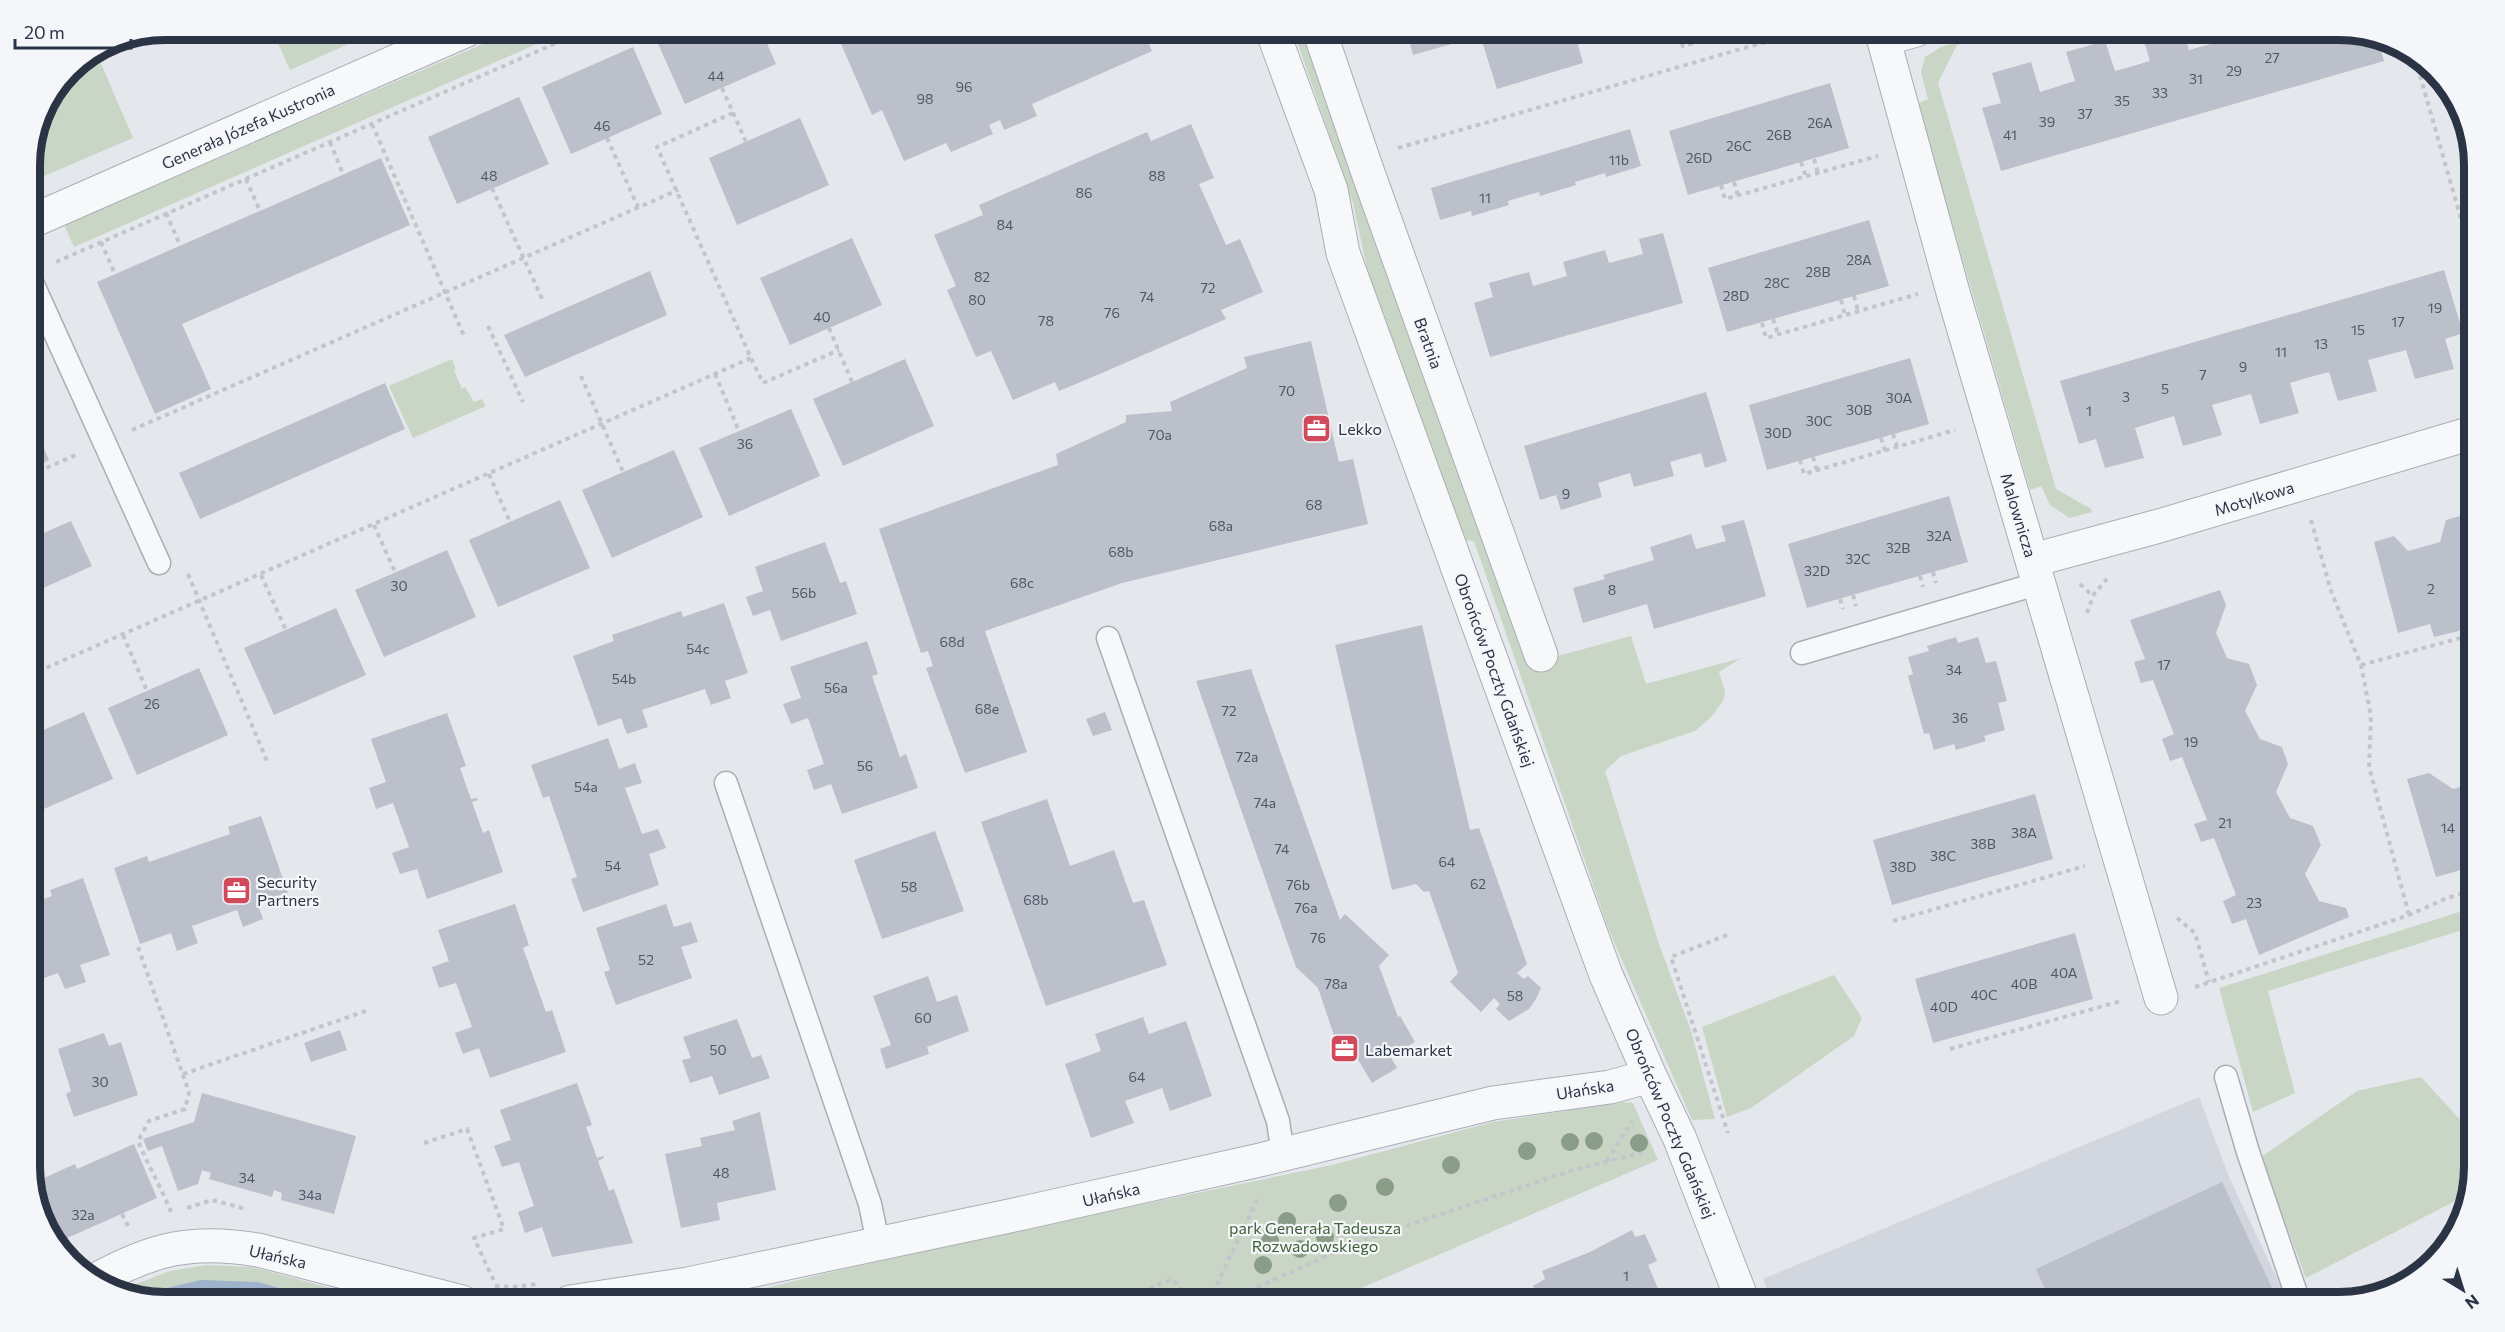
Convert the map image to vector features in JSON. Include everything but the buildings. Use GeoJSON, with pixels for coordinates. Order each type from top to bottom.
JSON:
{"type":"FeatureCollection","features":[{"type":"Feature","properties":{"kind":"street","name":"Generała Józefa Kustronia"},"geometry":{"type":"LineString","coordinates":[[41,217],[444,40]]}},
{"type":"Feature","properties":{"kind":"street","name":"Obrońców Poczty Gdańskiej"},"geometry":{"type":"LineString","coordinates":[[1276,40],[1331,190],[1343,253],[1606,975],[1680,1139],[1739,1292]]}},
{"type":"Feature","properties":{"kind":"street","name":"Bratnia"},"geometry":{"type":"LineString","coordinates":[[1322,40],[1541,655]]}},
{"type":"Feature","properties":{"kind":"street","name":"Malownicza"},"geometry":{"type":"LineString","coordinates":[[1884,40],[1954,296],[2161,998]]}},
{"type":"Feature","properties":{"kind":"street","name":"Motylkowa"},"geometry":{"type":"LineString","coordinates":[[2036,572],[2159,526],[2464,435]]}},
{"type":"Feature","properties":{"kind":"street","name":"Ułańska"},"geometry":{"type":"LineString","coordinates":[[559,1292],[688,1284],[1023,1213],[1272,1157],[1493,1103],[1610,1087],[1650,1076]]}},
{"type":"Feature","properties":{"kind":"street","name":"Ułańska"},"geometry":{"type":"LineString","coordinates":[[104,1275],[126,1263],[168,1250],[202,1244],[225,1245],[474,1292]]}},
{"type":"Feature","properties":{"kind":"lane"},"geometry":{"type":"LineString","coordinates":[[41,277],[104,442],[159,563]]}},
{"type":"Feature","properties":{"kind":"lane"},"geometry":{"type":"LineString","coordinates":[[1802,653],[2036,572]]}},
{"type":"Feature","properties":{"kind":"lane"},"geometry":{"type":"LineString","coordinates":[[1108,638],[1278,1121],[1272,1157]]}},
{"type":"Feature","properties":{"kind":"lane"},"geometry":{"type":"LineString","coordinates":[[726,783],[870,1204],[878,1243]]}},
{"type":"Feature","properties":{"kind":"lane"},"geometry":{"type":"LineString","coordinates":[[2226,1077],[2248,1152],[2296,1292]]}},
{"type":"Feature","properties":{"kind":"path"},"geometry":{"type":"LineString","coordinates":[[41,271],[166,213],[563,40]]}},
{"type":"Feature","properties":{"kind":"path"},"geometry":{"type":"LineString","coordinates":[[1681,40],[1683,46],[1705,40]]}},
{"type":"Feature","properties":{"kind":"path"},"geometry":{"type":"LineString","coordinates":[[1363,158],[1772,40]]}},
{"type":"Feature","properties":{"kind":"path"},"geometry":{"type":"LineString","coordinates":[[2418,69],[2464,230]]}},
{"type":"Feature","properties":{"kind":"path"},"geometry":{"type":"LineString","coordinates":[[722,88],[746,142]]}},
{"type":"Feature","properties":{"kind":"path"},"geometry":{"type":"LineString","coordinates":[[733,113],[657,147],[751,358],[763,383],[839,350]]}},
{"type":"Feature","properties":{"kind":"path"},"geometry":{"type":"LineString","coordinates":[[372,124],[464,336]]}},
{"type":"Feature","properties":{"kind":"path"},"geometry":{"type":"LineString","coordinates":[[607,138],[638,207]]}},
{"type":"Feature","properties":{"kind":"path"},"geometry":{"type":"LineString","coordinates":[[330,142],[343,174]]}},
{"type":"Feature","properties":{"kind":"path"},"geometry":{"type":"LineString","coordinates":[[1721,185],[1725,200],[1886,153]]}},
{"type":"Feature","properties":{"kind":"path"},"geometry":{"type":"LineString","coordinates":[[1814,159],[1818,173]]}},
{"type":"Feature","properties":{"kind":"path"},"geometry":{"type":"LineString","coordinates":[[1801,162],[1806,177]]}},
{"type":"Feature","properties":{"kind":"path"},"geometry":{"type":"LineString","coordinates":[[246,179],[260,211]]}},
{"type":"Feature","properties":{"kind":"path"},"geometry":{"type":"LineString","coordinates":[[1734,182],[1738,196]]}},
{"type":"Feature","properties":{"kind":"path"},"geometry":{"type":"LineString","coordinates":[[492,188],[543,302]]}},
{"type":"Feature","properties":{"kind":"path"},"geometry":{"type":"LineString","coordinates":[[41,470],[678,190]]}},
{"type":"Feature","properties":{"kind":"path"},"geometry":{"type":"LineString","coordinates":[[166,213],[180,245]]}},
{"type":"Feature","properties":{"kind":"path"},"geometry":{"type":"LineString","coordinates":[[101,242],[115,274]]}},
{"type":"Feature","properties":{"kind":"path"},"geometry":{"type":"LineString","coordinates":[[1762,323],[1766,338],[1926,292]]}},
{"type":"Feature","properties":{"kind":"path"},"geometry":{"type":"LineString","coordinates":[[1854,296],[1858,311]]}},
{"type":"Feature","properties":{"kind":"path"},"geometry":{"type":"LineString","coordinates":[[1841,300],[1845,315]]}},
{"type":"Feature","properties":{"kind":"path"},"geometry":{"type":"LineString","coordinates":[[1773,319],[1778,334]]}},
{"type":"Feature","properties":{"kind":"path"},"geometry":{"type":"LineString","coordinates":[[488,326],[523,402]]}},
{"type":"Feature","properties":{"kind":"path"},"geometry":{"type":"LineString","coordinates":[[829,328],[852,382]]}},
{"type":"Feature","properties":{"kind":"path"},"geometry":{"type":"LineString","coordinates":[[41,670],[751,358]]}},
{"type":"Feature","properties":{"kind":"path"},"geometry":{"type":"LineString","coordinates":[[715,374],[739,431]]}},
{"type":"Feature","properties":{"kind":"path"},"geometry":{"type":"LineString","coordinates":[[581,376],[623,472]]}},
{"type":"Feature","properties":{"kind":"path"},"geometry":{"type":"LineString","coordinates":[[1800,460],[1804,474],[1965,428]]}},
{"type":"Feature","properties":{"kind":"path"},"geometry":{"type":"LineString","coordinates":[[1893,434],[1897,447]]}},
{"type":"Feature","properties":{"kind":"path"},"geometry":{"type":"LineString","coordinates":[[1881,438],[1885,451]]}},
{"type":"Feature","properties":{"kind":"path"},"geometry":{"type":"LineString","coordinates":[[1813,457],[1817,470]]}},
{"type":"Feature","properties":{"kind":"path"},"geometry":{"type":"LineString","coordinates":[[489,474],[510,522]]}},
{"type":"Feature","properties":{"kind":"path"},"geometry":{"type":"LineString","coordinates":[[2300,523],[2311,520],[2331,591],[2361,665],[2371,716],[2369,767],[2409,915]]}},
{"type":"Feature","properties":{"kind":"path"},"geometry":{"type":"LineString","coordinates":[[374,525],[395,572]]}},
{"type":"Feature","properties":{"kind":"path"},"geometry":{"type":"LineString","coordinates":[[188,573],[267,761]]}},
{"type":"Feature","properties":{"kind":"path"},"geometry":{"type":"LineString","coordinates":[[261,575],[285,630]]}},
{"type":"Feature","properties":{"kind":"path"},"geometry":{"type":"LineString","coordinates":[[2086,620],[2088,606],[2094,594],[2111,577]]}},
{"type":"Feature","properties":{"kind":"path"},"geometry":{"type":"LineString","coordinates":[[2448,634],[2450,641]]}},
{"type":"Feature","properties":{"kind":"path"},"geometry":{"type":"LineString","coordinates":[[123,635],[147,691]]}},
{"type":"Feature","properties":{"kind":"path"},"geometry":{"type":"LineString","coordinates":[[2361,665],[2464,637]]}},
{"type":"Feature","properties":{"kind":"path"},"geometry":{"type":"LineString","coordinates":[[1893,921],[2091,865]]}},
{"type":"Feature","properties":{"kind":"path"},"geometry":{"type":"LineString","coordinates":[[2174,916],[2195,933],[2209,982],[2409,915],[2464,893]]}},
{"type":"Feature","properties":{"kind":"path"},"geometry":{"type":"LineString","coordinates":[[1727,934],[1671,957],[1728,1133]]}},
{"type":"Feature","properties":{"kind":"path"},"geometry":{"type":"LineString","coordinates":[[138,947],[189,1092],[185,1109],[149,1121],[138,1141],[171,1212]]}},
{"type":"Feature","properties":{"kind":"path"},"geometry":{"type":"LineString","coordinates":[[1950,1049],[2121,1001]]}},
{"type":"Feature","properties":{"kind":"path"},"geometry":{"type":"LineString","coordinates":[[183,1074],[366,1011]]}},
{"type":"Feature","properties":{"kind":"path"},"geometry":{"type":"LineString","coordinates":[[1606,1161],[1636,1115]]}},
{"type":"Feature","properties":{"kind":"path"},"geometry":{"type":"LineString","coordinates":[[424,1143],[467,1129],[504,1229],[474,1238],[496,1286],[496,1292]]}},
{"type":"Feature","properties":{"kind":"path"},"geometry":{"type":"LineString","coordinates":[[1246,1292],[1358,1242],[1570,1171],[1654,1149],[1680,1139]]}},
{"type":"Feature","properties":{"kind":"path"},"geometry":{"type":"LineString","coordinates":[[1220,1292],[1218,1284],[1265,1184],[1272,1157]]}},
{"type":"Feature","properties":{"kind":"path"},"geometry":{"type":"LineString","coordinates":[[160,1216],[212,1200],[256,1211]]}},
{"type":"Feature","properties":{"kind":"path"},"geometry":{"type":"LineString","coordinates":[[122,1214],[127,1226],[138,1222]]}},
{"type":"Feature","properties":{"kind":"path"},"geometry":{"type":"LineString","coordinates":[[1140,1292],[1172,1279],[1183,1292]]}},
{"type":"Feature","properties":{"kind":"path"},"geometry":{"type":"LineString","coordinates":[[474,1292],[496,1286],[559,1292]]}},
{"type":"Feature","properties":{"kind":"shaded area"},"geometry":{"type":"Polygon","coordinates":[[[2199,1097],[2229,1177],[2281,1287],[2279,1292],[1768,1292],[1763,1279],[2199,1097]]]}},
{"type":"Feature","properties":{"kind":"green space"},"geometry":{"type":"Polygon","coordinates":[[[276,40],[358,40],[290,70],[276,40]]]}},
{"type":"Feature","properties":{"kind":"green space"},"geometry":{"type":"Polygon","coordinates":[[[492,40],[546,40],[74,247],[64,225],[492,40]]]}},
{"type":"Feature","properties":{"kind":"green space"},"geometry":{"type":"Polygon","coordinates":[[[1296,40],[1309,40],[1529,664],[1631,636],[1646,684],[1741,658],[1719,672],[1725,691],[1723,701],[1712,716],[1695,731],[1621,756],[1605,771],[1658,941],[1691,1031],[1715,1119],[1692,1120],[1608,928],[1474,541],[1464,540],[1369,278],[1353,203],[1296,40]]]}},
{"type":"Feature","properties":{"kind":"green space"},"geometry":{"type":"Polygon","coordinates":[[[1966,40],[1970,41],[1957,45],[1938,83],[2056,489],[2091,509],[2092,512],[2070,518],[2050,505],[2041,486],[2030,490],[1917,104],[1928,99],[1921,72],[1925,57],[1941,47],[1966,40]]]}},
{"type":"Feature","properties":{"kind":"green space"},"geometry":{"type":"Polygon","coordinates":[[[99,60],[133,138],[41,177],[42,149],[53,110],[66,89],[77,77],[99,60]]]}},
{"type":"Feature","properties":{"kind":"green space"},"geometry":{"type":"Polygon","coordinates":[[[452,359],[462,389],[465,387],[474,402],[482,399],[486,406],[413,438],[389,386],[452,359]]]}},
{"type":"Feature","properties":{"kind":"green space"},"geometry":{"type":"Polygon","coordinates":[[[2464,910],[2464,929],[2268,991],[2295,1093],[2253,1112],[2219,988],[2464,910]]]}},
{"type":"Feature","properties":{"kind":"green space"},"geometry":{"type":"Polygon","coordinates":[[[1834,975],[1862,1018],[1854,1036],[1751,1108],[1727,1117],[1702,1027],[1834,975]]]}},
{"type":"Feature","properties":{"kind":"green space"},"geometry":{"type":"Polygon","coordinates":[[[2421,1077],[2464,1124],[2464,1175],[2462,1193],[2457,1200],[2306,1278],[2261,1157],[2357,1091],[2421,1077]]]}},
{"type":"Feature","properties":{"kind":"green space","name":"park Generała Tadeusza Rozwadowskiego"},"geometry":{"type":"Polygon","coordinates":[[[1622,1102],[1633,1103],[1658,1160],[1352,1292],[750,1292],[1062,1221],[1332,1165],[1493,1122],[1622,1102]]]}},
{"type":"Feature","properties":{"kind":"green space"},"geometry":{"type":"Polygon","coordinates":[[[206,1265],[251,1267],[346,1292],[166,1292],[130,1286],[170,1271],[206,1265]]]}},
{"type":"Feature","properties":{"kind":"waterway"},"geometry":{"type":"LineString","coordinates":[[176,1292],[201,1286],[257,1288],[271,1292]]}},
{"type":"Feature","properties":{"kind":"place","name":"Lekko"},"geometry":{"type":"Point","coordinates":[1317,428]}},
{"type":"Feature","properties":{"kind":"place","name":"Security Partners"},"geometry":{"type":"Point","coordinates":[236,890]}},
{"type":"Feature","properties":{"kind":"place","name":"Labemarket"},"geometry":{"type":"Point","coordinates":[1344,1049]}}]}
